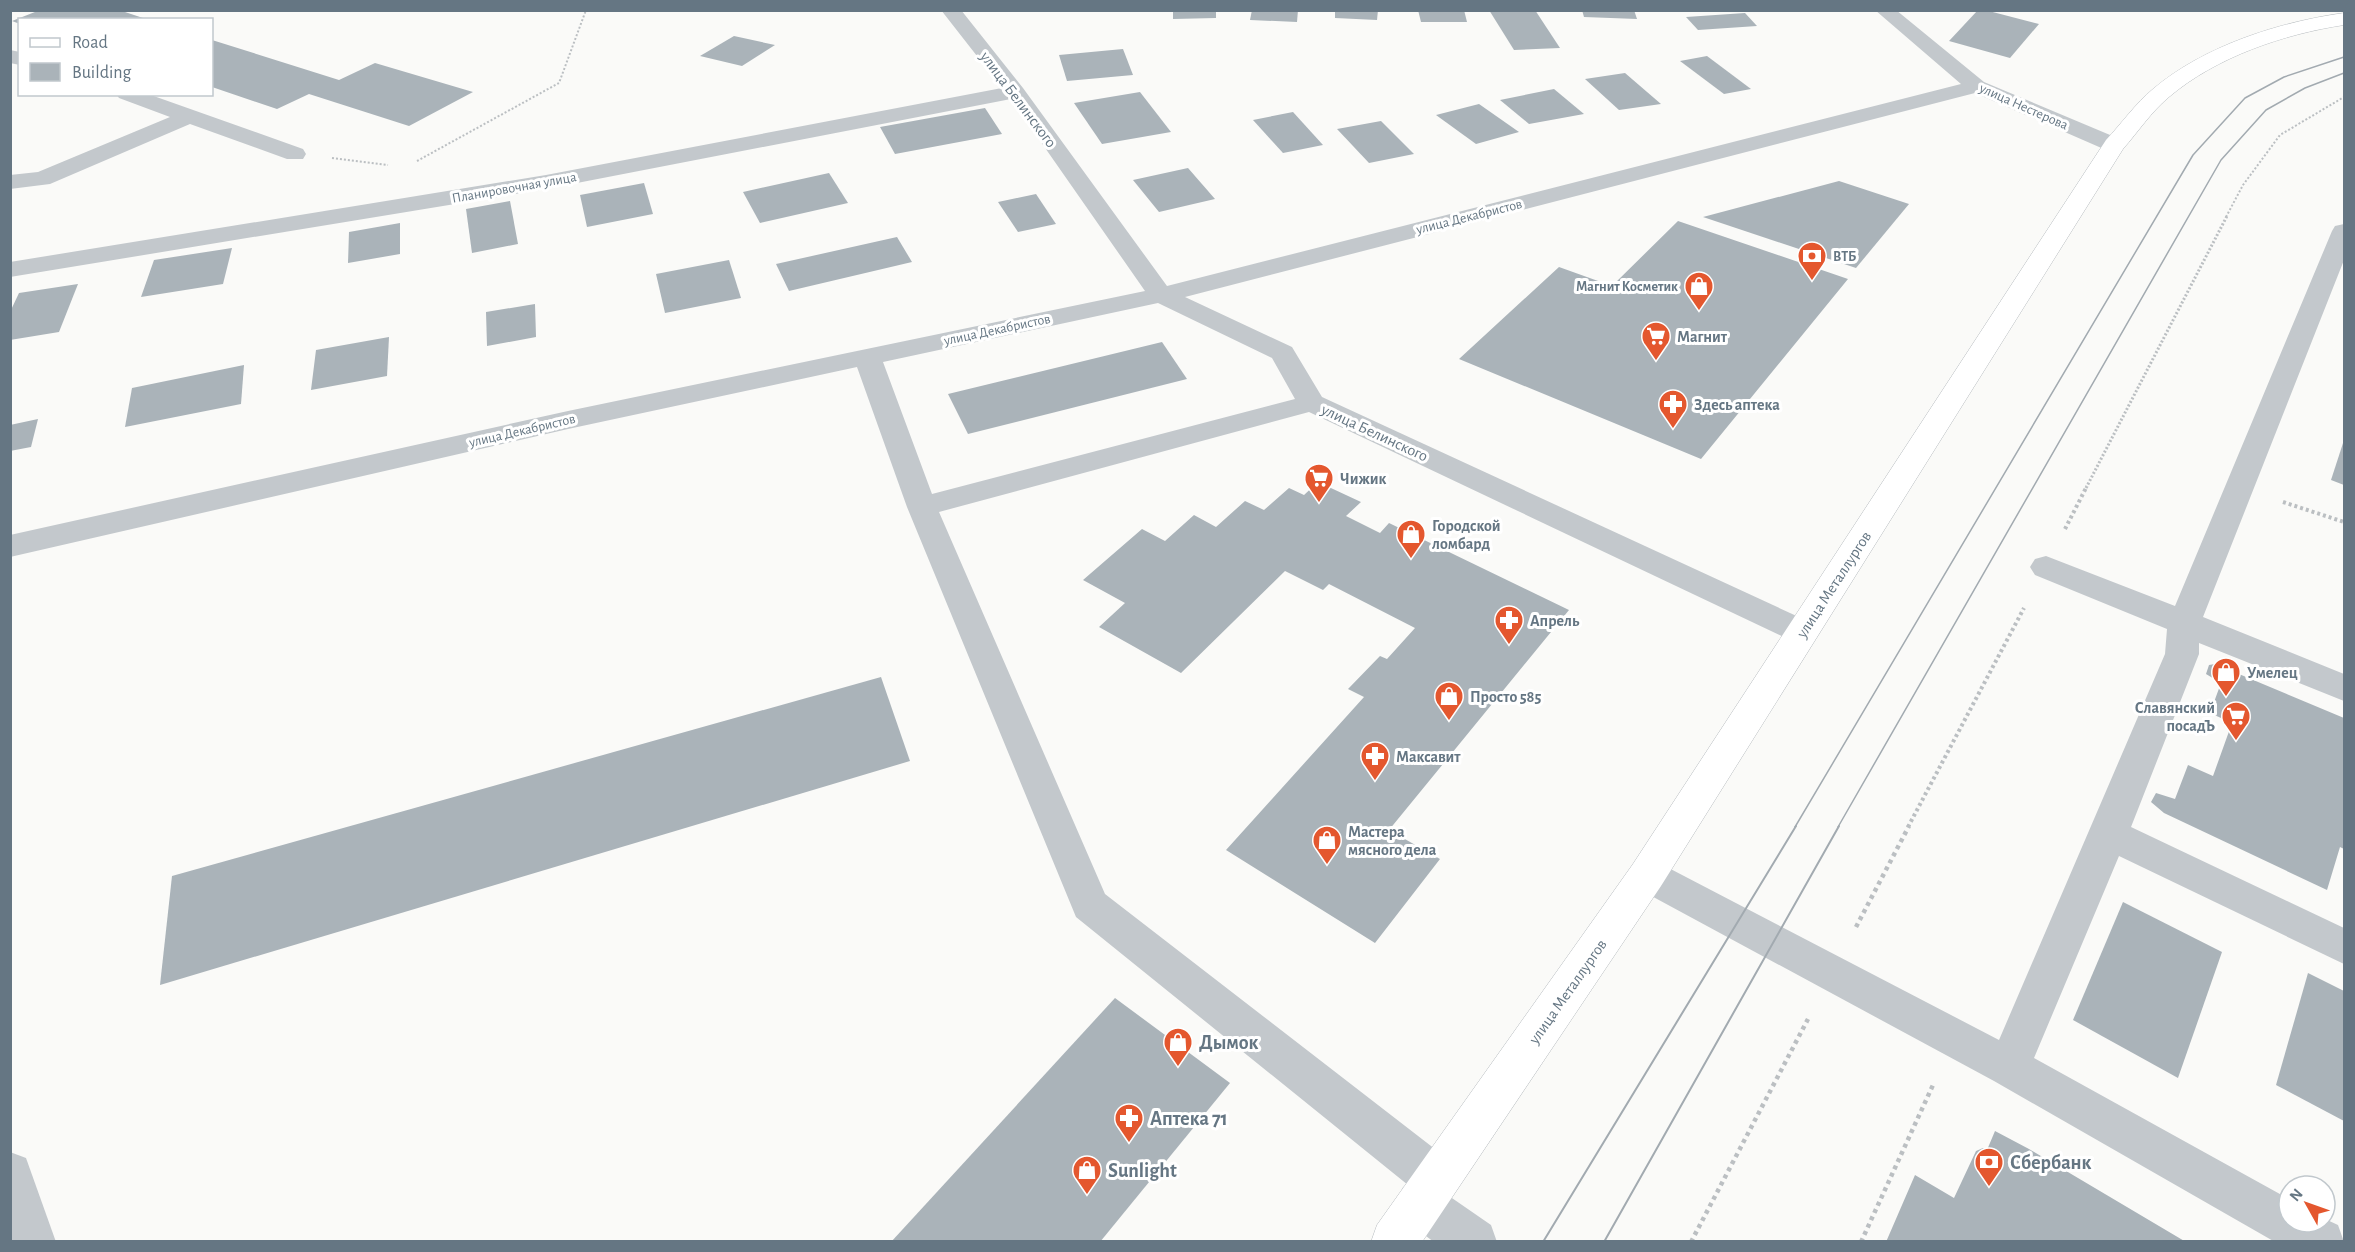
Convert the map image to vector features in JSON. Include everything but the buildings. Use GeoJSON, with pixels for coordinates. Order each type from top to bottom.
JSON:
{"type":"FeatureCollection","features":[{"type":"Feature","properties":{"kind":"main road","name":"улица Металлургов"},"geometry":{"type":"LineString","coordinates":[[1394,1242],[1647,874],[2114,145],[2162,92],[2211,62],[2279,33],[2343,17]]}},
{"type":"Feature","properties":{"kind":"street","name":"улица Белинского"},"geometry":{"type":"LineString","coordinates":[[950,10],[1016,92],[1161,295],[1282,353],[1312,403],[1802,632]]}},
{"type":"Feature","properties":{"kind":"street","name":"улица Нестерова"},"geometry":{"type":"LineString","coordinates":[[1884,10],[1977,86],[2114,145]]}},
{"type":"Feature","properties":{"kind":"street","name":"улица Декабристов"},"geometry":{"type":"LineString","coordinates":[[10,546],[568,420],[1161,295],[1977,86]]}},
{"type":"Feature","properties":{"kind":"street","name":"Планировочная улица"},"geometry":{"type":"LineString","coordinates":[[10,270],[546,182],[1016,92]]}},
{"type":"Feature","properties":{"kind":"street"},"geometry":{"type":"LineString","coordinates":[[132,96],[295,154]]}},
{"type":"Feature","properties":{"kind":"street"},"geometry":{"type":"LineString","coordinates":[[10,182],[42,179],[190,116]]}},
{"type":"Feature","properties":{"kind":"street"},"geometry":{"type":"LineString","coordinates":[[2009,1067],[2109,834],[2181,654],[2184,623],[2344,231]]}},
{"type":"Feature","properties":{"kind":"street"},"geometry":{"type":"LineString","coordinates":[[867,356],[922,507],[1090,905],[1428,1191],[1474,1242]]}},
{"type":"Feature","properties":{"kind":"street"},"geometry":{"type":"LineString","coordinates":[[922,507],[1312,403]]}},
{"type":"Feature","properties":{"kind":"street"},"geometry":{"type":"LineString","coordinates":[[2046,567],[2344,688]]}},
{"type":"Feature","properties":{"kind":"street"},"geometry":{"type":"LineString","coordinates":[[2109,834],[2344,947]]}},
{"type":"Feature","properties":{"kind":"street"},"geometry":{"type":"LineString","coordinates":[[1647,874],[2009,1067],[2321,1242]]}},
{"type":"Feature","properties":{"kind":"street"},"geometry":{"type":"LineString","coordinates":[[10,1174],[33,1242]]}},
{"type":"Feature","properties":{"kind":"path"},"geometry":{"type":"LineString","coordinates":[[416,161],[559,83],[586,10]]}},
{"type":"Feature","properties":{"kind":"path"},"geometry":{"type":"LineString","coordinates":[[1691,1242],[2046,567],[2243,185],[2280,135],[2322,108],[2344,98]]}},
{"type":"Feature","properties":{"kind":"path"},"geometry":{"type":"LineString","coordinates":[[2239,489],[2344,522]]}},
{"type":"Feature","properties":{"kind":"path"},"geometry":{"type":"LineString","coordinates":[[1861,1242],[1955,1038]]}},
{"type":"Feature","properties":{"kind":"tram line"},"geometry":{"type":"LineString","coordinates":[[1795,827],[2193,155],[2245,98],[2284,77],[2344,57]]}},
{"type":"Feature","properties":{"kind":"tram line"},"geometry":{"type":"LineString","coordinates":[[1838,827],[2221,160],[2266,110],[2305,88],[2344,73]]}},
{"type":"Feature","properties":{"kind":"tram line"},"geometry":{"type":"LineString","coordinates":[[1543,1242],[1796,826]]}},
{"type":"Feature","properties":{"kind":"tram line"},"geometry":{"type":"LineString","coordinates":[[1604,1242],[1839,826]]}},
{"type":"Feature","properties":{"kind":"place","name":"ВТБ"},"geometry":{"type":"Point","coordinates":[1812,282]}},
{"type":"Feature","properties":{"kind":"place","name":"Магнит Косметик"},"geometry":{"type":"Point","coordinates":[1699,312]}},
{"type":"Feature","properties":{"kind":"place","name":"Магнит"},"geometry":{"type":"Point","coordinates":[1656,362]}},
{"type":"Feature","properties":{"kind":"place","name":"Здесь аптека"},"geometry":{"type":"Point","coordinates":[1673,430]}},
{"type":"Feature","properties":{"kind":"place","name":"Чижик"},"geometry":{"type":"Point","coordinates":[1319,504]}},
{"type":"Feature","properties":{"kind":"place","name":"Городской ломбард"},"geometry":{"type":"Point","coordinates":[1411,560]}},
{"type":"Feature","properties":{"kind":"place","name":"Апрель"},"geometry":{"type":"Point","coordinates":[1509,646]}},
{"type":"Feature","properties":{"kind":"place","name":"Умелец"},"geometry":{"type":"Point","coordinates":[2226,698]}},
{"type":"Feature","properties":{"kind":"place","name":"Просто 585"},"geometry":{"type":"Point","coordinates":[1449,722]}},
{"type":"Feature","properties":{"kind":"place","name":"Славянский посадЪ"},"geometry":{"type":"Point","coordinates":[2236,742]}},
{"type":"Feature","properties":{"kind":"place","name":"Максавит"},"geometry":{"type":"Point","coordinates":[1375,782]}},
{"type":"Feature","properties":{"kind":"place","name":"Мастера мясного дела"},"geometry":{"type":"Point","coordinates":[1327,866]}},
{"type":"Feature","properties":{"kind":"place","name":"Дымок"},"geometry":{"type":"Point","coordinates":[1178,1068]}},
{"type":"Feature","properties":{"kind":"place","name":"Аптека 71"},"geometry":{"type":"Point","coordinates":[1129,1144]}},
{"type":"Feature","properties":{"kind":"place","name":"Сбербанк"},"geometry":{"type":"Point","coordinates":[1989,1188]}},
{"type":"Feature","properties":{"kind":"place","name":"Sunlight"},"geometry":{"type":"Point","coordinates":[1087,1196]}}]}
